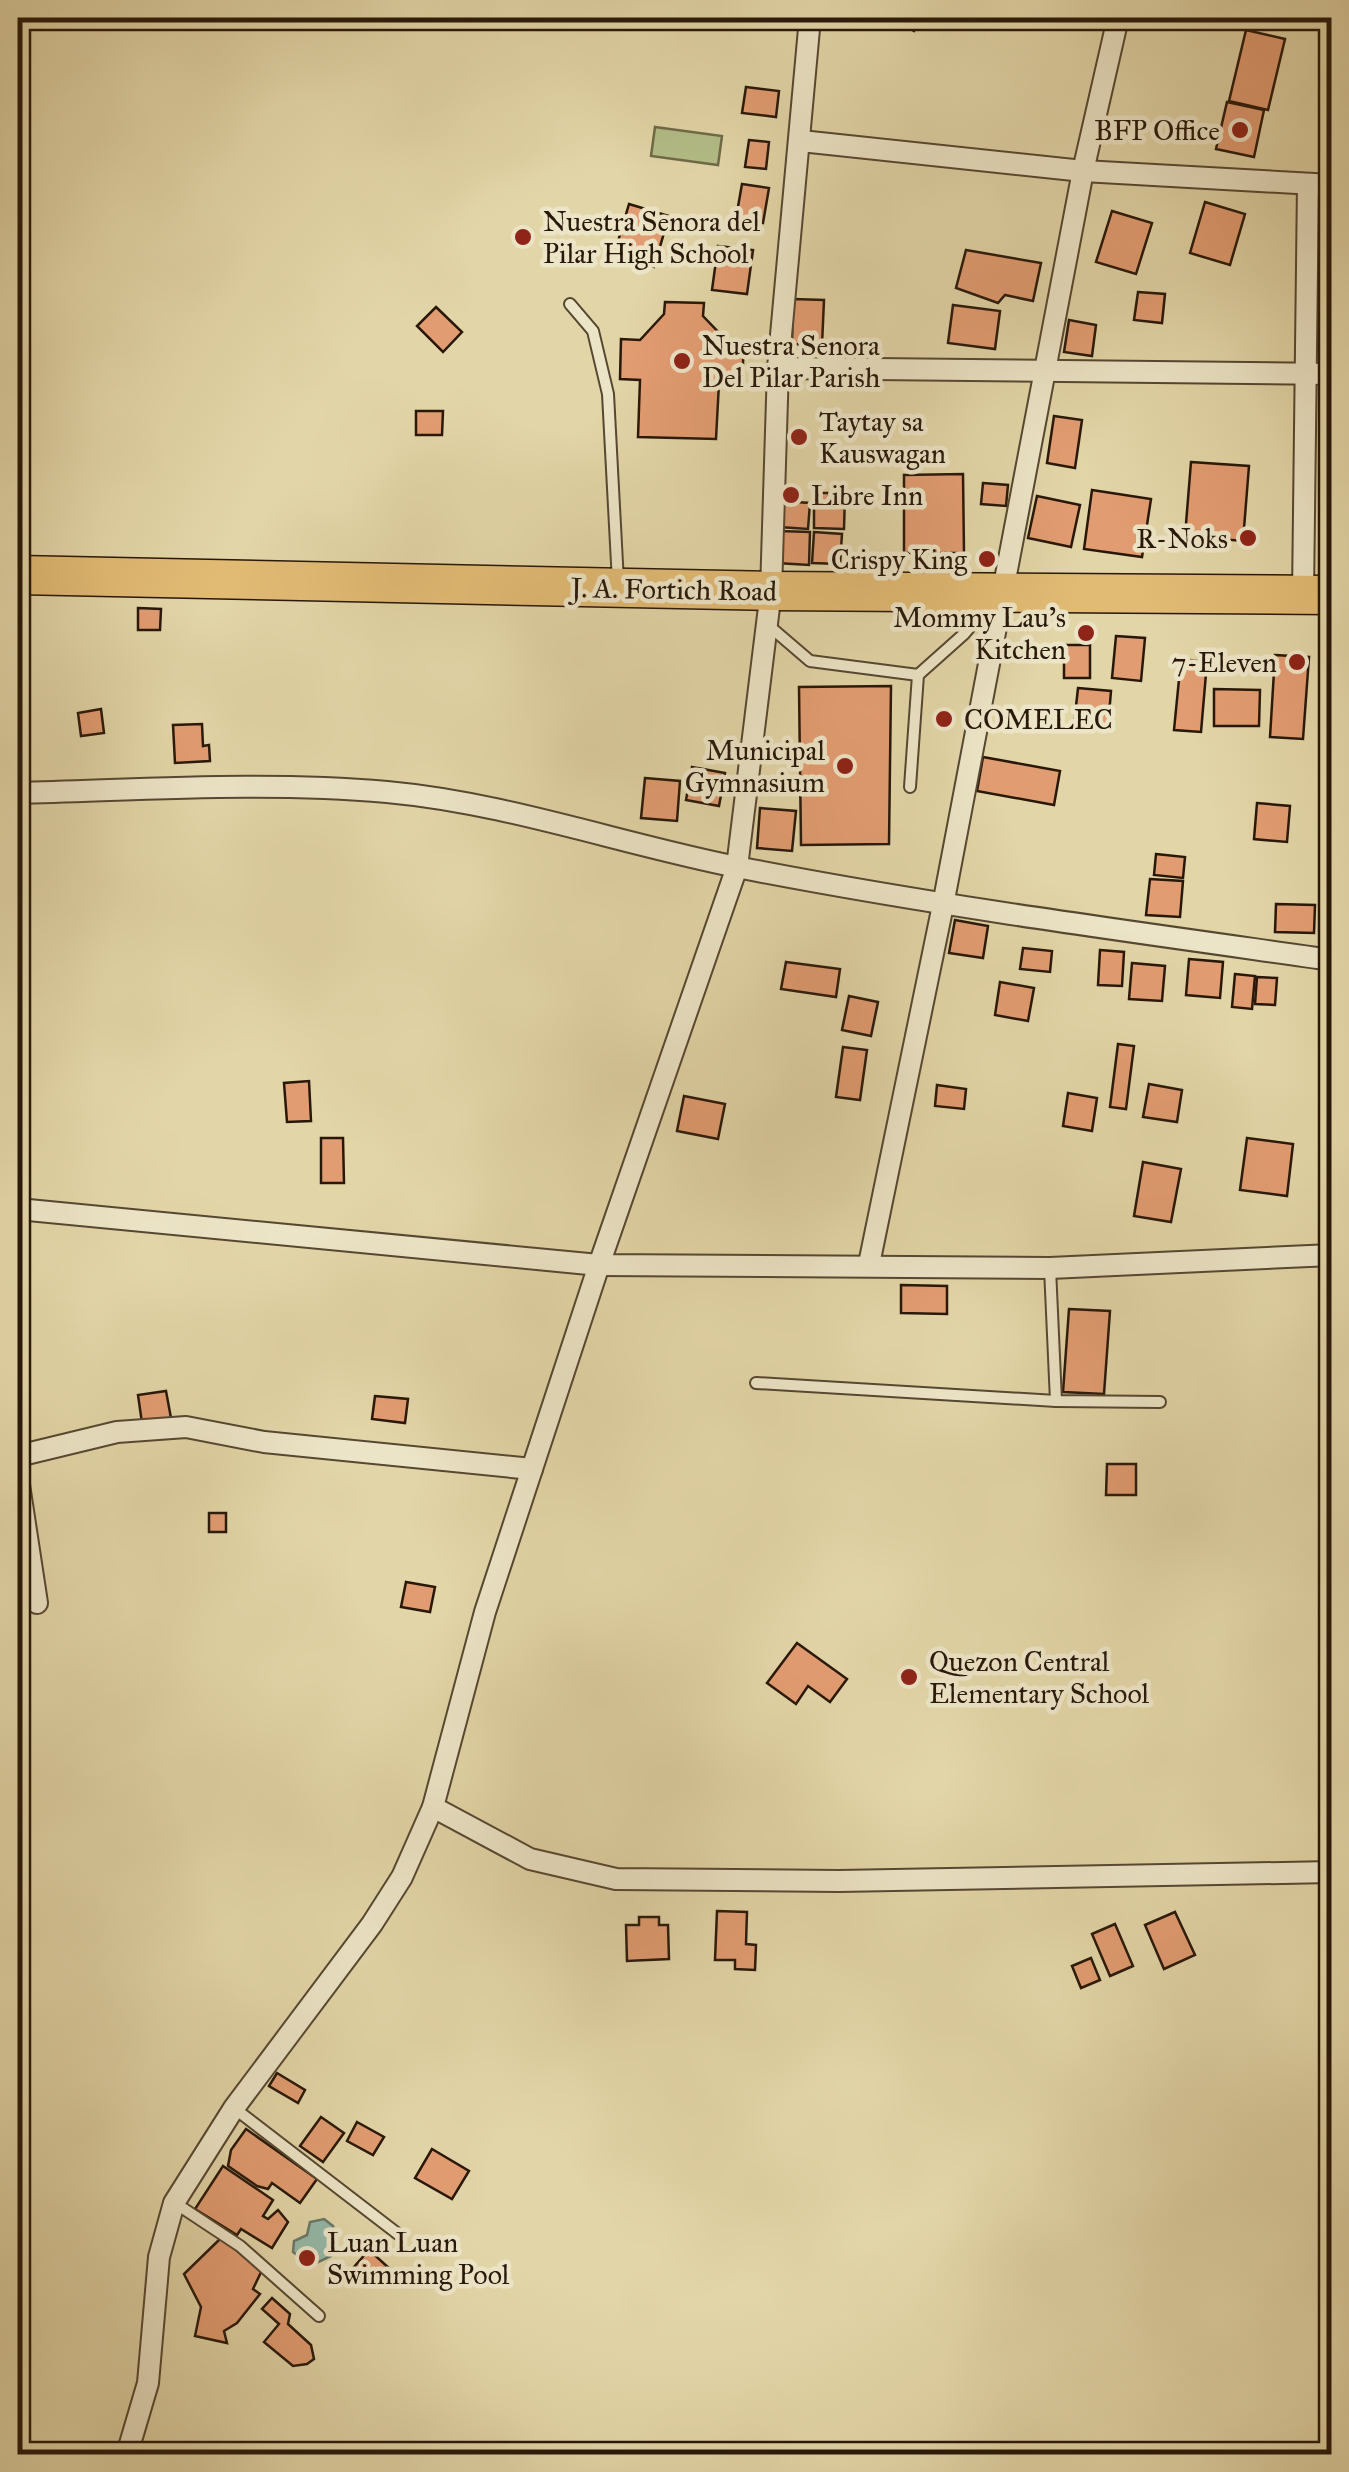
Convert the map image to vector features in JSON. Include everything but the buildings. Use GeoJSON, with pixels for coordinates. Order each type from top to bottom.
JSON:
{"type":"FeatureCollection","features":[{"type":"Feature","properties":{"kind":"highway","name":"J. A. Fortich Road"},"geometry":{"type":"LineString","coordinates":[[18,575],[618,588],[768,607],[999,592],[1317,595]]}},
{"type":"Feature","properties":{"kind":"street"},"geometry":{"type":"LineString","coordinates":[[128,2454],[148,2384],[159,2257],[174,2203],[234,2108],[372,1924],[402,1877],[433,1808],[472,1653],[598,1265],[737,867],[768,607],[778,368],[810,18]]}},
{"type":"Feature","properties":{"kind":"street"},"geometry":{"type":"LineString","coordinates":[[869,1264],[1082,172],[1118,18]]}},
{"type":"Feature","properties":{"kind":"street"},"geometry":{"type":"LineString","coordinates":[[801,141],[1082,172],[1332,185]]}},
{"type":"Feature","properties":{"kind":"street"},"geometry":{"type":"LineString","coordinates":[[1308,184],[1306,373],[1317,595]]}},
{"type":"Feature","properties":{"kind":"street"},"geometry":{"type":"LineString","coordinates":[[778,368],[1332,374]]}},
{"type":"Feature","properties":{"kind":"street"},"geometry":{"type":"LineString","coordinates":[[18,794],[231,787],[389,792],[469,804],[737,867],[942,905],[1332,960]]}},
{"type":"Feature","properties":{"kind":"street"},"geometry":{"type":"LineString","coordinates":[[18,1209],[598,1265],[1050,1268],[1332,1255]]}},
{"type":"Feature","properties":{"kind":"street"},"geometry":{"type":"LineString","coordinates":[[18,1456],[117,1432],[186,1426],[264,1442],[532,1469]]}},
{"type":"Feature","properties":{"kind":"street"},"geometry":{"type":"LineString","coordinates":[[18,1478],[37,1603]]}},
{"type":"Feature","properties":{"kind":"street"},"geometry":{"type":"LineString","coordinates":[[433,1808],[530,1859],[616,1879],[839,1882],[1332,1872]]}},
{"type":"Feature","properties":{"kind":"lane"},"geometry":{"type":"LineString","coordinates":[[570,304],[593,330],[608,394],[618,588]]}},
{"type":"Feature","properties":{"kind":"lane"},"geometry":{"type":"LineString","coordinates":[[910,787],[918,674],[964,634],[999,592]]}},
{"type":"Feature","properties":{"kind":"lane"},"geometry":{"type":"LineString","coordinates":[[768,607],[810,661],[918,674]]}},
{"type":"Feature","properties":{"kind":"lane"},"geometry":{"type":"LineString","coordinates":[[1050,1268],[1056,1400]]}},
{"type":"Feature","properties":{"kind":"lane"},"geometry":{"type":"LineString","coordinates":[[756,1384],[1160,1402]]}},
{"type":"Feature","properties":{"kind":"lane"},"geometry":{"type":"LineString","coordinates":[[234,2108],[398,2234]]}},
{"type":"Feature","properties":{"kind":"lane"},"geometry":{"type":"LineString","coordinates":[[174,2203],[240,2246],[319,2316]]}},
{"type":"Feature","properties":{"kind":"green space"},"geometry":{"type":"Polygon","coordinates":[[[655,127],[722,136],[718,165],[651,156],[655,127]]]}},
{"type":"Feature","properties":{"kind":"green space"},"geometry":{"type":"Polygon","coordinates":[[[1324,202],[1331,202],[1331,362],[1315,362],[1324,202]]]}},
{"type":"Feature","properties":{"kind":"shaded area"},"geometry":{"type":"Polygon","coordinates":[[[324,2219],[333,2226],[337,2243],[331,2256],[310,2266],[293,2252],[294,2241],[307,2235],[310,2222],[324,2219]]]}},
{"type":"Feature","properties":{"kind":"place","name":"BFP Office"},"geometry":{"type":"Point","coordinates":[1240,130]}},
{"type":"Feature","properties":{"kind":"place","name":"Nuestra Senora del Pilar High School"},"geometry":{"type":"Point","coordinates":[523,237]}},
{"type":"Feature","properties":{"kind":"place","name":"Nuestra Senora Del Pilar Parish"},"geometry":{"type":"Point","coordinates":[682,361]}},
{"type":"Feature","properties":{"kind":"place","name":"Taytay sa Kauswagan"},"geometry":{"type":"Point","coordinates":[799,437]}},
{"type":"Feature","properties":{"kind":"place","name":"Libre Inn"},"geometry":{"type":"Point","coordinates":[791,495]}},
{"type":"Feature","properties":{"kind":"place","name":"R-Noks"},"geometry":{"type":"Point","coordinates":[1248,538]}},
{"type":"Feature","properties":{"kind":"place","name":"Crispy King"},"geometry":{"type":"Point","coordinates":[987,559]}},
{"type":"Feature","properties":{"kind":"place","name":"Mommy Lau's Kitchen"},"geometry":{"type":"Point","coordinates":[1086,633]}},
{"type":"Feature","properties":{"kind":"place","name":"7-Eleven"},"geometry":{"type":"Point","coordinates":[1297,662]}},
{"type":"Feature","properties":{"kind":"place","name":"COMELEC"},"geometry":{"type":"Point","coordinates":[944,719]}},
{"type":"Feature","properties":{"kind":"place","name":"Municipal Gymnasium"},"geometry":{"type":"Point","coordinates":[845,766]}},
{"type":"Feature","properties":{"kind":"place","name":"Quezon Central Elementary School"},"geometry":{"type":"Point","coordinates":[909,1677]}},
{"type":"Feature","properties":{"kind":"place","name":"Luan Luan Swimming Pool"},"geometry":{"type":"Point","coordinates":[307,2258]}}]}
